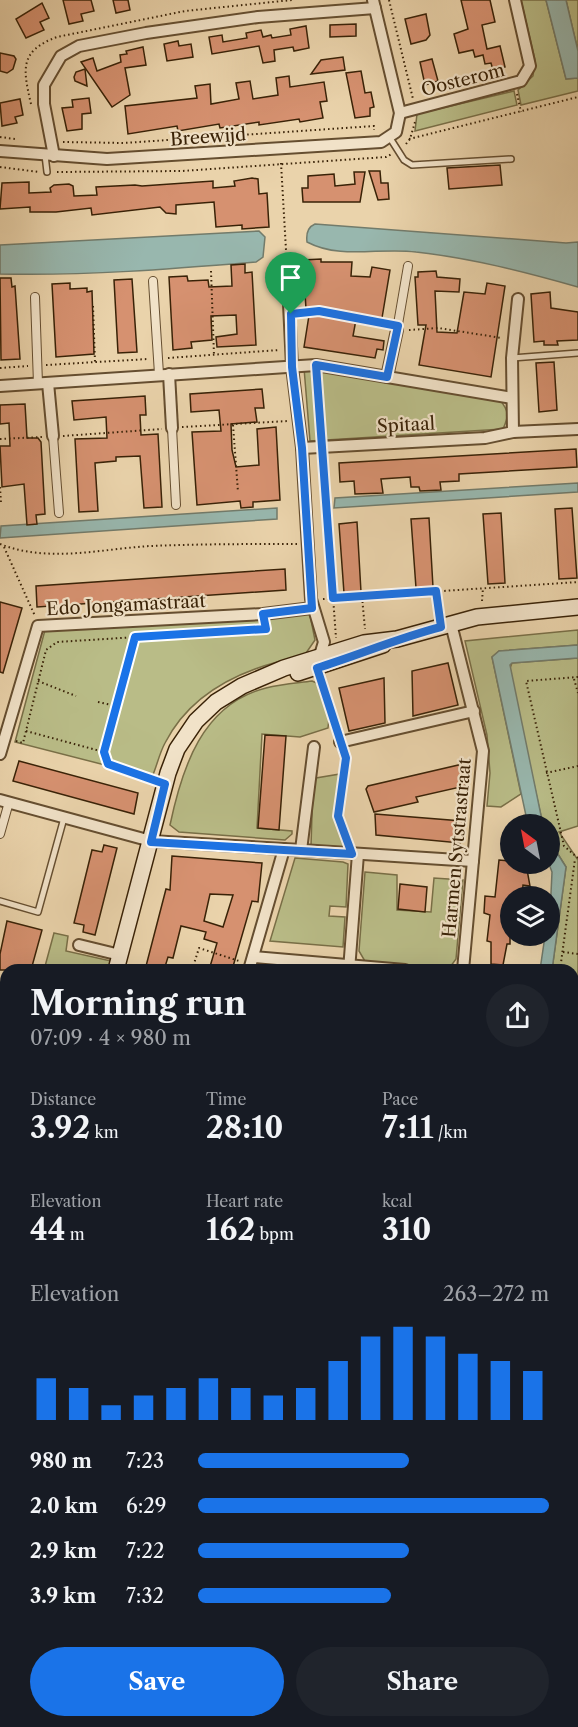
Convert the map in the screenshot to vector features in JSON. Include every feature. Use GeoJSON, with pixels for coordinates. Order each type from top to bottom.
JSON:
{"type":"FeatureCollection","features":[{"type":"Feature","properties":{"kind":"main road"},"geometry":{"type":"LineString","coordinates":[[118,964],[165,784],[177,749],[196,721],[216,702],[242,686],[266,677],[279,678],[318,662],[371,651],[397,639],[446,626],[506,613],[578,607]]}},
{"type":"Feature","properties":{"kind":"street","name":"Oosterom"},"geometry":{"type":"LineString","coordinates":[[400,113],[514,85],[521,81],[530,66],[515,0]]}},
{"type":"Feature","properties":{"kind":"street"},"geometry":{"type":"LineString","coordinates":[[49,156],[53,142],[44,104],[44,85],[61,56],[80,46],[146,33],[258,17],[374,4],[400,113],[396,132],[390,138]]}},
{"type":"Feature","properties":{"kind":"street","name":"Breewijd"},"geometry":{"type":"LineString","coordinates":[[0,151],[107,159],[375,142],[390,138]]}},
{"type":"Feature","properties":{"kind":"street"},"geometry":{"type":"LineString","coordinates":[[287,262],[292,367],[302,448],[312,603],[324,642],[318,662]]}},
{"type":"Feature","properties":{"kind":"street"},"geometry":{"type":"LineString","coordinates":[[387,377],[408,266]]}},
{"type":"Feature","properties":{"kind":"street"},"geometry":{"type":"LineString","coordinates":[[153,281],[158,358],[164,374],[172,428],[176,505]]}},
{"type":"Feature","properties":{"kind":"street"},"geometry":{"type":"LineString","coordinates":[[35,297],[38,365],[53,436],[59,513]]}},
{"type":"Feature","properties":{"kind":"street"},"geometry":{"type":"LineString","coordinates":[[513,432],[512,358],[518,299]]}},
{"type":"Feature","properties":{"kind":"street"},"geometry":{"type":"LineString","coordinates":[[0,386],[316,365],[512,398]]}},
{"type":"Feature","properties":{"kind":"street","name":"Spitaal"},"geometry":{"type":"LineString","coordinates":[[302,448],[485,438],[513,432],[578,429]]}},
{"type":"Feature","properties":{"kind":"street","name":"Edo Jongamastraat"},"geometry":{"type":"LineString","coordinates":[[0,754],[38,626],[263,614],[312,603]]}},
{"type":"Feature","properties":{"kind":"street","name":"Harmen Sytstrastraat"},"geometry":{"type":"LineString","coordinates":[[446,626],[474,711],[483,751],[464,964]]}},
{"type":"Feature","properties":{"kind":"street"},"geometry":{"type":"LineString","coordinates":[[340,742],[474,711]]}},
{"type":"Feature","properties":{"kind":"street"},"geometry":{"type":"LineString","coordinates":[[301,850],[315,747]]}},
{"type":"Feature","properties":{"kind":"street"},"geometry":{"type":"LineString","coordinates":[[0,834],[4,801],[151,842],[355,854],[375,853],[473,861]]}},
{"type":"Feature","properties":{"kind":"street"},"geometry":{"type":"LineString","coordinates":[[251,964],[284,849]]}},
{"type":"Feature","properties":{"kind":"street"},"geometry":{"type":"LineString","coordinates":[[349,964],[355,854]]}},
{"type":"Feature","properties":{"kind":"street"},"geometry":{"type":"LineString","coordinates":[[79,945],[120,955]]}},
{"type":"Feature","properties":{"kind":"lane"},"geometry":{"type":"LineString","coordinates":[[390,138],[404,160],[412,165],[511,159]]}},
{"type":"Feature","properties":{"kind":"lane"},"geometry":{"type":"LineString","coordinates":[[47,172],[49,156]]}},
{"type":"Feature","properties":{"kind":"lane"},"geometry":{"type":"LineString","coordinates":[[512,358],[578,353]]}},
{"type":"Feature","properties":{"kind":"lane"},"geometry":{"type":"LineString","coordinates":[[0,902],[38,912],[64,818]]}},
{"type":"Feature","properties":{"kind":"path"},"geometry":{"type":"LineString","coordinates":[[514,85],[521,111]]}},
{"type":"Feature","properties":{"kind":"path"},"geometry":{"type":"LineString","coordinates":[[410,139],[578,97]]}},
{"type":"Feature","properties":{"kind":"path"},"geometry":{"type":"LineString","coordinates":[[53,142],[124,143],[374,126],[376,158]]}},
{"type":"Feature","properties":{"kind":"path"},"geometry":{"type":"LineString","coordinates":[[0,137],[17,140]]}},
{"type":"Feature","properties":{"kind":"path"},"geometry":{"type":"LineString","coordinates":[[280,148],[287,262]]}},
{"type":"Feature","properties":{"kind":"path"},"geometry":{"type":"LineString","coordinates":[[211,271],[214,355]]}},
{"type":"Feature","properties":{"kind":"path"},"geometry":{"type":"LineString","coordinates":[[93,306],[95,362]]}},
{"type":"Feature","properties":{"kind":"path"},"geometry":{"type":"LineString","coordinates":[[291,314],[319,311],[398,328],[438,328],[514,340]]}},
{"type":"Feature","properties":{"kind":"path"},"geometry":{"type":"LineString","coordinates":[[0,368],[291,350]]}},
{"type":"Feature","properties":{"kind":"path"},"geometry":{"type":"LineString","coordinates":[[316,365],[336,639]]}},
{"type":"Feature","properties":{"kind":"path"},"geometry":{"type":"LineString","coordinates":[[0,439],[299,421]]}},
{"type":"Feature","properties":{"kind":"path"},"geometry":{"type":"LineString","coordinates":[[233,424],[238,492]]}},
{"type":"Feature","properties":{"kind":"path"},"geometry":{"type":"LineString","coordinates":[[0,487],[1,503]]}},
{"type":"Feature","properties":{"kind":"path"},"geometry":{"type":"LineString","coordinates":[[2,545],[33,554],[64,554],[149,546],[307,544]]}},
{"type":"Feature","properties":{"kind":"path"},"geometry":{"type":"LineString","coordinates":[[2,545],[38,626]]}},
{"type":"Feature","properties":{"kind":"path"},"geometry":{"type":"LineString","coordinates":[[312,603],[333,598],[578,582]]}},
{"type":"Feature","properties":{"kind":"path"},"geometry":{"type":"LineString","coordinates":[[436,591],[446,626]]}},
{"type":"Feature","properties":{"kind":"path"},"geometry":{"type":"LineString","coordinates":[[363,597],[365,634]]}},
{"type":"Feature","properties":{"kind":"path"},"geometry":{"type":"LineString","coordinates":[[4,738],[23,743],[46,650],[57,642],[266,629],[263,614]]}},
{"type":"Feature","properties":{"kind":"path"},"geometry":{"type":"LineString","coordinates":[[135,637],[104,752],[108,764],[165,784]]}},
{"type":"Feature","properties":{"kind":"path"},"geometry":{"type":"LineString","coordinates":[[318,662],[346,758],[338,816],[355,854]]}},
{"type":"Feature","properties":{"kind":"path"},"geometry":{"type":"LineString","coordinates":[[561,964],[577,858],[564,846],[526,681],[576,677],[578,693]]}},
{"type":"Feature","properties":{"kind":"path"},"geometry":{"type":"LineString","coordinates":[[38,681],[76,696]]}},
{"type":"Feature","properties":{"kind":"path"},"geometry":{"type":"LineString","coordinates":[[98,702],[116,706]]}},
{"type":"Feature","properties":{"kind":"path"},"geometry":{"type":"LineString","coordinates":[[26,731],[104,752]]}},
{"type":"Feature","properties":{"kind":"path"},"geometry":{"type":"LineString","coordinates":[[546,773],[578,766]]}},
{"type":"Feature","properties":{"kind":"path"},"geometry":{"type":"LineString","coordinates":[[194,964],[200,948],[251,964]]}},
{"type":"Feature","properties":{"kind":"path"},"geometry":{"type":"LineString","coordinates":[[562,952],[578,954]]}},
{"type":"Feature","properties":{"kind":"green space"},"geometry":{"type":"Polygon","coordinates":[[[521,0],[546,0],[566,79],[578,78],[578,91],[521,105],[518,90],[533,76],[535,60],[521,0]]]}},
{"type":"Feature","properties":{"kind":"green space"},"geometry":{"type":"Polygon","coordinates":[[[566,0],[578,0],[578,51],[566,0]]]}},
{"type":"Feature","properties":{"kind":"green space"},"geometry":{"type":"Polygon","coordinates":[[[514,91],[517,105],[415,131],[417,114],[514,91]]]}},
{"type":"Feature","properties":{"kind":"green space"},"geometry":{"type":"Polygon","coordinates":[[[304,368],[500,400],[507,414],[506,421],[503,429],[310,441],[304,368]]]}},
{"type":"Feature","properties":{"kind":"green space"},"geometry":{"type":"Polygon","coordinates":[[[309,610],[315,640],[304,656],[263,666],[224,683],[206,695],[176,724],[163,747],[152,777],[15,742],[45,630],[309,610]]]}},
{"type":"Feature","properties":{"kind":"green space"},"geometry":{"type":"Polygon","coordinates":[[[578,630],[578,645],[499,651],[492,657],[521,794],[501,807],[487,806],[490,773],[487,735],[465,641],[578,630]]]}},
{"type":"Feature","properties":{"kind":"green space"},"geometry":{"type":"Polygon","coordinates":[[[578,658],[578,826],[560,832],[560,814],[541,814],[509,671],[512,663],[578,658]]]}},
{"type":"Feature","properties":{"kind":"green space"},"geometry":{"type":"Polygon","coordinates":[[[312,681],[319,684],[329,718],[328,728],[300,737],[262,734],[257,828],[292,831],[292,834],[285,840],[179,832],[170,825],[189,761],[198,741],[211,723],[226,708],[244,696],[266,688],[312,681]]]}},
{"type":"Feature","properties":{"kind":"green space"},"geometry":{"type":"Polygon","coordinates":[[[340,774],[336,794],[336,811],[346,848],[311,846],[313,783],[316,778],[340,774]]]}},
{"type":"Feature","properties":{"kind":"green space"},"geometry":{"type":"Polygon","coordinates":[[[560,833],[578,860],[578,964],[553,964],[555,946],[560,946],[560,911],[566,867],[560,857],[560,833]]]}},
{"type":"Feature","properties":{"kind":"green space"},"geometry":{"type":"Polygon","coordinates":[[[295,858],[348,864],[346,907],[330,906],[329,916],[345,917],[343,947],[270,941],[295,858]]]}},
{"type":"Feature","properties":{"kind":"green space"},"geometry":{"type":"Polygon","coordinates":[[[365,872],[397,875],[397,910],[431,912],[434,878],[463,880],[456,959],[452,964],[366,963],[359,951],[365,872]]]}},
{"type":"Feature","properties":{"kind":"green space"},"geometry":{"type":"Polygon","coordinates":[[[54,933],[68,936],[66,951],[111,961],[110,964],[46,964],[54,933]]]}},
{"type":"Feature","properties":{"kind":"water"},"geometry":{"type":"Polygon","coordinates":[[[546,0],[566,0],[578,51],[578,78],[566,79],[546,0]]]}},
{"type":"Feature","properties":{"kind":"water"},"geometry":{"type":"Polygon","coordinates":[[[315,224],[566,243],[578,242],[578,287],[457,258],[402,251],[347,252],[320,247],[307,242],[308,231],[315,224]]]}},
{"type":"Feature","properties":{"kind":"water"},"geometry":{"type":"Polygon","coordinates":[[[259,231],[265,237],[263,257],[256,262],[96,273],[0,274],[0,245],[259,231]]]}},
{"type":"Feature","properties":{"kind":"water"},"geometry":{"type":"Polygon","coordinates":[[[578,483],[578,492],[334,508],[335,498],[578,483]]]}},
{"type":"Feature","properties":{"kind":"water"},"geometry":{"type":"Polygon","coordinates":[[[277,508],[277,519],[0,538],[1,526],[277,508]]]}},
{"type":"Feature","properties":{"kind":"water"},"geometry":{"type":"Polygon","coordinates":[[[578,645],[578,658],[510,665],[541,814],[526,814],[492,657],[499,651],[578,645]]]}},
{"type":"Feature","properties":{"kind":"water"},"geometry":{"type":"Polygon","coordinates":[[[560,857],[566,867],[560,911],[560,886],[551,886],[552,874],[560,874],[560,857]]]}},
{"type":"Feature","properties":{"kind":"water"},"geometry":{"type":"Polygon","coordinates":[[[544,946],[555,946],[553,964],[541,964],[544,946]]]}},
{"type":"Feature","properties":{"kind":"building"},"geometry":{"type":"Polygon","coordinates":[[[63,0],[91,0],[94,11],[81,14],[83,21],[69,24],[63,0]]]}},
{"type":"Feature","properties":{"kind":"building"},"geometry":{"type":"Polygon","coordinates":[[[113,0],[128,0],[130,10],[116,13],[113,0]]]}},
{"type":"Feature","properties":{"kind":"building"},"geometry":{"type":"Polygon","coordinates":[[[461,0],[490,0],[495,22],[482,25],[487,49],[500,46],[505,67],[493,70],[491,63],[485,64],[483,55],[475,57],[473,50],[459,53],[454,34],[468,29],[461,0]]]}},
{"type":"Feature","properties":{"kind":"building"},"geometry":{"type":"Polygon","coordinates":[[[42,3],[49,18],[40,22],[44,30],[26,38],[16,19],[42,3]]]}},
{"type":"Feature","properties":{"kind":"building"},"geometry":{"type":"Polygon","coordinates":[[[426,14],[430,35],[426,40],[411,44],[405,19],[426,14]]]}},
{"type":"Feature","properties":{"kind":"building"},"geometry":{"type":"Polygon","coordinates":[[[356,24],[356,36],[330,37],[330,25],[356,24]]]}},
{"type":"Feature","properties":{"kind":"building"},"geometry":{"type":"Polygon","coordinates":[[[306,26],[309,48],[294,51],[293,47],[274,50],[275,61],[263,63],[259,46],[212,54],[209,37],[222,35],[223,42],[247,38],[246,33],[261,30],[263,37],[271,35],[272,38],[291,35],[290,29],[306,26]]]}},
{"type":"Feature","properties":{"kind":"building"},"geometry":{"type":"Polygon","coordinates":[[[178,41],[179,46],[191,44],[193,57],[167,61],[164,44],[178,41]]]}},
{"type":"Feature","properties":{"kind":"building"},"geometry":{"type":"Polygon","coordinates":[[[143,47],[146,65],[125,68],[130,95],[112,107],[81,62],[93,58],[97,71],[121,62],[120,55],[127,54],[126,51],[143,47]]]}},
{"type":"Feature","properties":{"kind":"building"},"geometry":{"type":"Polygon","coordinates":[[[0,53],[14,56],[16,59],[13,69],[7,73],[0,71],[0,53]]]}},
{"type":"Feature","properties":{"kind":"building"},"geometry":{"type":"Polygon","coordinates":[[[343,57],[345,70],[311,74],[321,60],[343,57]]]}},
{"type":"Feature","properties":{"kind":"building"},"geometry":{"type":"Polygon","coordinates":[[[432,59],[438,81],[425,85],[420,62],[432,59]]]}},
{"type":"Feature","properties":{"kind":"building"},"geometry":{"type":"Polygon","coordinates":[[[85,69],[87,86],[75,81],[74,77],[76,72],[85,69]]]}},
{"type":"Feature","properties":{"kind":"building"},"geometry":{"type":"Polygon","coordinates":[[[361,71],[365,93],[371,92],[374,107],[370,108],[370,116],[355,118],[346,73],[361,71]]]}},
{"type":"Feature","properties":{"kind":"building"},"geometry":{"type":"Polygon","coordinates":[[[289,76],[290,87],[324,82],[327,101],[320,102],[323,118],[259,125],[259,122],[220,128],[219,124],[178,131],[177,126],[128,134],[125,106],[197,98],[195,86],[210,84],[211,104],[239,99],[236,83],[250,81],[253,99],[278,95],[276,78],[289,76]]]}},
{"type":"Feature","properties":{"kind":"building"},"geometry":{"type":"Polygon","coordinates":[[[89,98],[91,113],[82,114],[82,129],[67,131],[62,108],[73,107],[72,100],[89,98]]]}},
{"type":"Feature","properties":{"kind":"building"},"geometry":{"type":"Polygon","coordinates":[[[20,99],[23,115],[15,117],[17,123],[2,126],[0,103],[20,99]]]}},
{"type":"Feature","properties":{"kind":"building"},"geometry":{"type":"Polygon","coordinates":[[[500,165],[502,185],[449,189],[447,168],[500,165]]]}},
{"type":"Feature","properties":{"kind":"building"},"geometry":{"type":"Polygon","coordinates":[[[369,171],[380,171],[381,183],[388,183],[389,199],[378,200],[369,171]]]}},
{"type":"Feature","properties":{"kind":"building"},"geometry":{"type":"Polygon","coordinates":[[[354,172],[365,172],[360,202],[303,202],[302,188],[308,188],[308,176],[334,174],[335,186],[355,184],[354,172]]]}},
{"type":"Feature","properties":{"kind":"building"},"geometry":{"type":"Polygon","coordinates":[[[258,179],[259,194],[267,193],[269,227],[242,229],[242,225],[216,227],[214,202],[176,205],[176,214],[166,213],[160,207],[92,215],[91,208],[56,212],[30,212],[30,207],[0,209],[2,183],[29,182],[29,193],[51,192],[50,188],[54,185],[69,184],[73,186],[74,196],[97,195],[96,187],[213,181],[213,188],[235,186],[234,181],[258,179]]]}},
{"type":"Feature","properties":{"kind":"building"},"geometry":{"type":"Polygon","coordinates":[[[321,259],[321,262],[352,262],[351,276],[370,277],[372,267],[390,270],[382,318],[357,314],[353,336],[384,341],[383,350],[377,349],[375,358],[304,347],[310,309],[306,309],[303,260],[321,259]]]}},
{"type":"Feature","properties":{"kind":"building"},"geometry":{"type":"Polygon","coordinates":[[[245,264],[245,273],[252,272],[256,345],[217,347],[216,337],[237,334],[236,315],[211,316],[212,340],[191,342],[192,348],[173,350],[169,277],[187,276],[188,281],[208,280],[209,287],[232,286],[231,265],[245,264]]]}},
{"type":"Feature","properties":{"kind":"building"},"geometry":{"type":"Polygon","coordinates":[[[436,271],[437,277],[460,279],[459,292],[435,291],[437,332],[457,333],[464,292],[485,294],[487,283],[505,286],[491,377],[419,365],[426,325],[418,325],[415,277],[418,277],[418,272],[436,271]]]}},
{"type":"Feature","properties":{"kind":"building"},"geometry":{"type":"Polygon","coordinates":[[[0,278],[11,278],[12,287],[15,286],[20,359],[1,360],[0,278]]]}},
{"type":"Feature","properties":{"kind":"building"},"geometry":{"type":"Polygon","coordinates":[[[132,279],[137,352],[118,353],[114,280],[132,279]]]}},
{"type":"Feature","properties":{"kind":"building"},"geometry":{"type":"Polygon","coordinates":[[[70,283],[70,289],[87,288],[87,292],[92,291],[94,354],[56,357],[52,284],[70,283]]]}},
{"type":"Feature","properties":{"kind":"building"},"geometry":{"type":"Polygon","coordinates":[[[550,292],[551,308],[578,312],[578,340],[557,341],[558,345],[544,345],[544,341],[534,342],[531,294],[550,292]]]}},
{"type":"Feature","properties":{"kind":"building"},"geometry":{"type":"Polygon","coordinates":[[[554,362],[557,410],[539,412],[536,363],[554,362]]]}},
{"type":"Feature","properties":{"kind":"building"},"geometry":{"type":"Polygon","coordinates":[[[262,389],[264,408],[255,408],[257,422],[231,424],[232,450],[236,467],[259,465],[257,429],[276,427],[280,500],[253,502],[253,507],[241,508],[240,501],[197,505],[192,432],[221,431],[219,410],[191,412],[190,394],[262,389]]]}},
{"type":"Feature","properties":{"kind":"building"},"geometry":{"type":"Polygon","coordinates":[[[145,396],[146,415],[140,415],[141,435],[158,434],[162,507],[144,508],[140,456],[116,457],[116,461],[95,463],[98,511],[79,512],[75,439],[107,438],[106,417],[74,420],[72,401],[145,396]]]}},
{"type":"Feature","properties":{"kind":"building"},"geometry":{"type":"Polygon","coordinates":[[[25,404],[27,438],[38,438],[41,442],[45,514],[36,515],[37,524],[27,525],[24,484],[2,487],[0,446],[10,446],[9,423],[0,424],[0,405],[25,404]]]}},
{"type":"Feature","properties":{"kind":"building"},"geometry":{"type":"Polygon","coordinates":[[[576,449],[577,467],[459,474],[459,481],[440,482],[441,490],[420,491],[419,487],[411,487],[410,477],[381,479],[383,493],[355,494],[354,481],[340,482],[339,463],[576,449]]]}},
{"type":"Feature","properties":{"kind":"building"},"geometry":{"type":"Polygon","coordinates":[[[572,508],[577,578],[559,579],[555,509],[572,508]]]}},
{"type":"Feature","properties":{"kind":"building"},"geometry":{"type":"Polygon","coordinates":[[[501,513],[505,583],[488,584],[483,514],[501,513]]]}},
{"type":"Feature","properties":{"kind":"building"},"geometry":{"type":"Polygon","coordinates":[[[429,518],[433,587],[416,588],[411,519],[429,518]]]}},
{"type":"Feature","properties":{"kind":"building"},"geometry":{"type":"Polygon","coordinates":[[[357,522],[361,592],[344,593],[339,524],[357,522]]]}},
{"type":"Feature","properties":{"kind":"building"},"geometry":{"type":"Polygon","coordinates":[[[285,569],[286,590],[37,607],[36,586],[285,569]]]}},
{"type":"Feature","properties":{"kind":"building"},"geometry":{"type":"Polygon","coordinates":[[[0,602],[22,608],[3,673],[0,672],[0,602]]]}},
{"type":"Feature","properties":{"kind":"building"},"geometry":{"type":"Polygon","coordinates":[[[448,663],[458,705],[413,716],[412,671],[448,663]]]}},
{"type":"Feature","properties":{"kind":"building"},"geometry":{"type":"Polygon","coordinates":[[[384,678],[385,723],[349,731],[339,688],[384,678]]]}},
{"type":"Feature","properties":{"kind":"building"},"geometry":{"type":"Polygon","coordinates":[[[265,735],[286,736],[279,830],[258,828],[265,735]]]}},
{"type":"Feature","properties":{"kind":"building"},"geometry":{"type":"Polygon","coordinates":[[[19,761],[138,793],[134,814],[13,781],[19,761]]]}},
{"type":"Feature","properties":{"kind":"building"},"geometry":{"type":"Polygon","coordinates":[[[467,763],[465,786],[416,797],[418,802],[374,812],[366,789],[368,786],[467,763]]]}},
{"type":"Feature","properties":{"kind":"building"},"geometry":{"type":"Polygon","coordinates":[[[375,814],[462,821],[460,843],[376,835],[375,814]]]}},
{"type":"Feature","properties":{"kind":"building"},"geometry":{"type":"Polygon","coordinates":[[[104,845],[117,848],[95,935],[83,932],[84,925],[74,923],[92,850],[102,852],[104,845]]]}},
{"type":"Feature","properties":{"kind":"building"},"geometry":{"type":"Polygon","coordinates":[[[172,856],[262,863],[258,902],[252,901],[234,964],[211,964],[217,943],[204,939],[206,932],[181,926],[173,958],[168,957],[166,964],[147,964],[166,889],[170,890],[172,856]],[[210,894],[204,921],[223,927],[233,895],[210,894]]]}},
{"type":"Feature","properties":{"kind":"building"},"geometry":{"type":"Polygon","coordinates":[[[499,860],[500,874],[528,874],[530,886],[500,886],[500,946],[507,946],[503,964],[491,964],[491,942],[487,941],[490,915],[484,913],[485,896],[495,897],[499,860]]]}},
{"type":"Feature","properties":{"kind":"building"},"geometry":{"type":"Polygon","coordinates":[[[400,884],[427,887],[425,912],[398,909],[400,884]]]}},
{"type":"Feature","properties":{"kind":"building"},"geometry":{"type":"Polygon","coordinates":[[[7,921],[42,930],[33,964],[0,964],[7,921]]]}},
{"type":"Feature","properties":{"kind":"route"},"geometry":{"type":"LineString","coordinates":[[319,311],[398,326],[387,377],[316,365],[333,598],[436,591],[441,627],[397,639],[371,651],[317,668],[346,758],[338,816],[352,854],[151,842],[165,784],[108,764],[104,752],[135,637],[266,629],[263,614],[312,608],[302,448],[292,367],[291,314],[319,311]]}}]}
